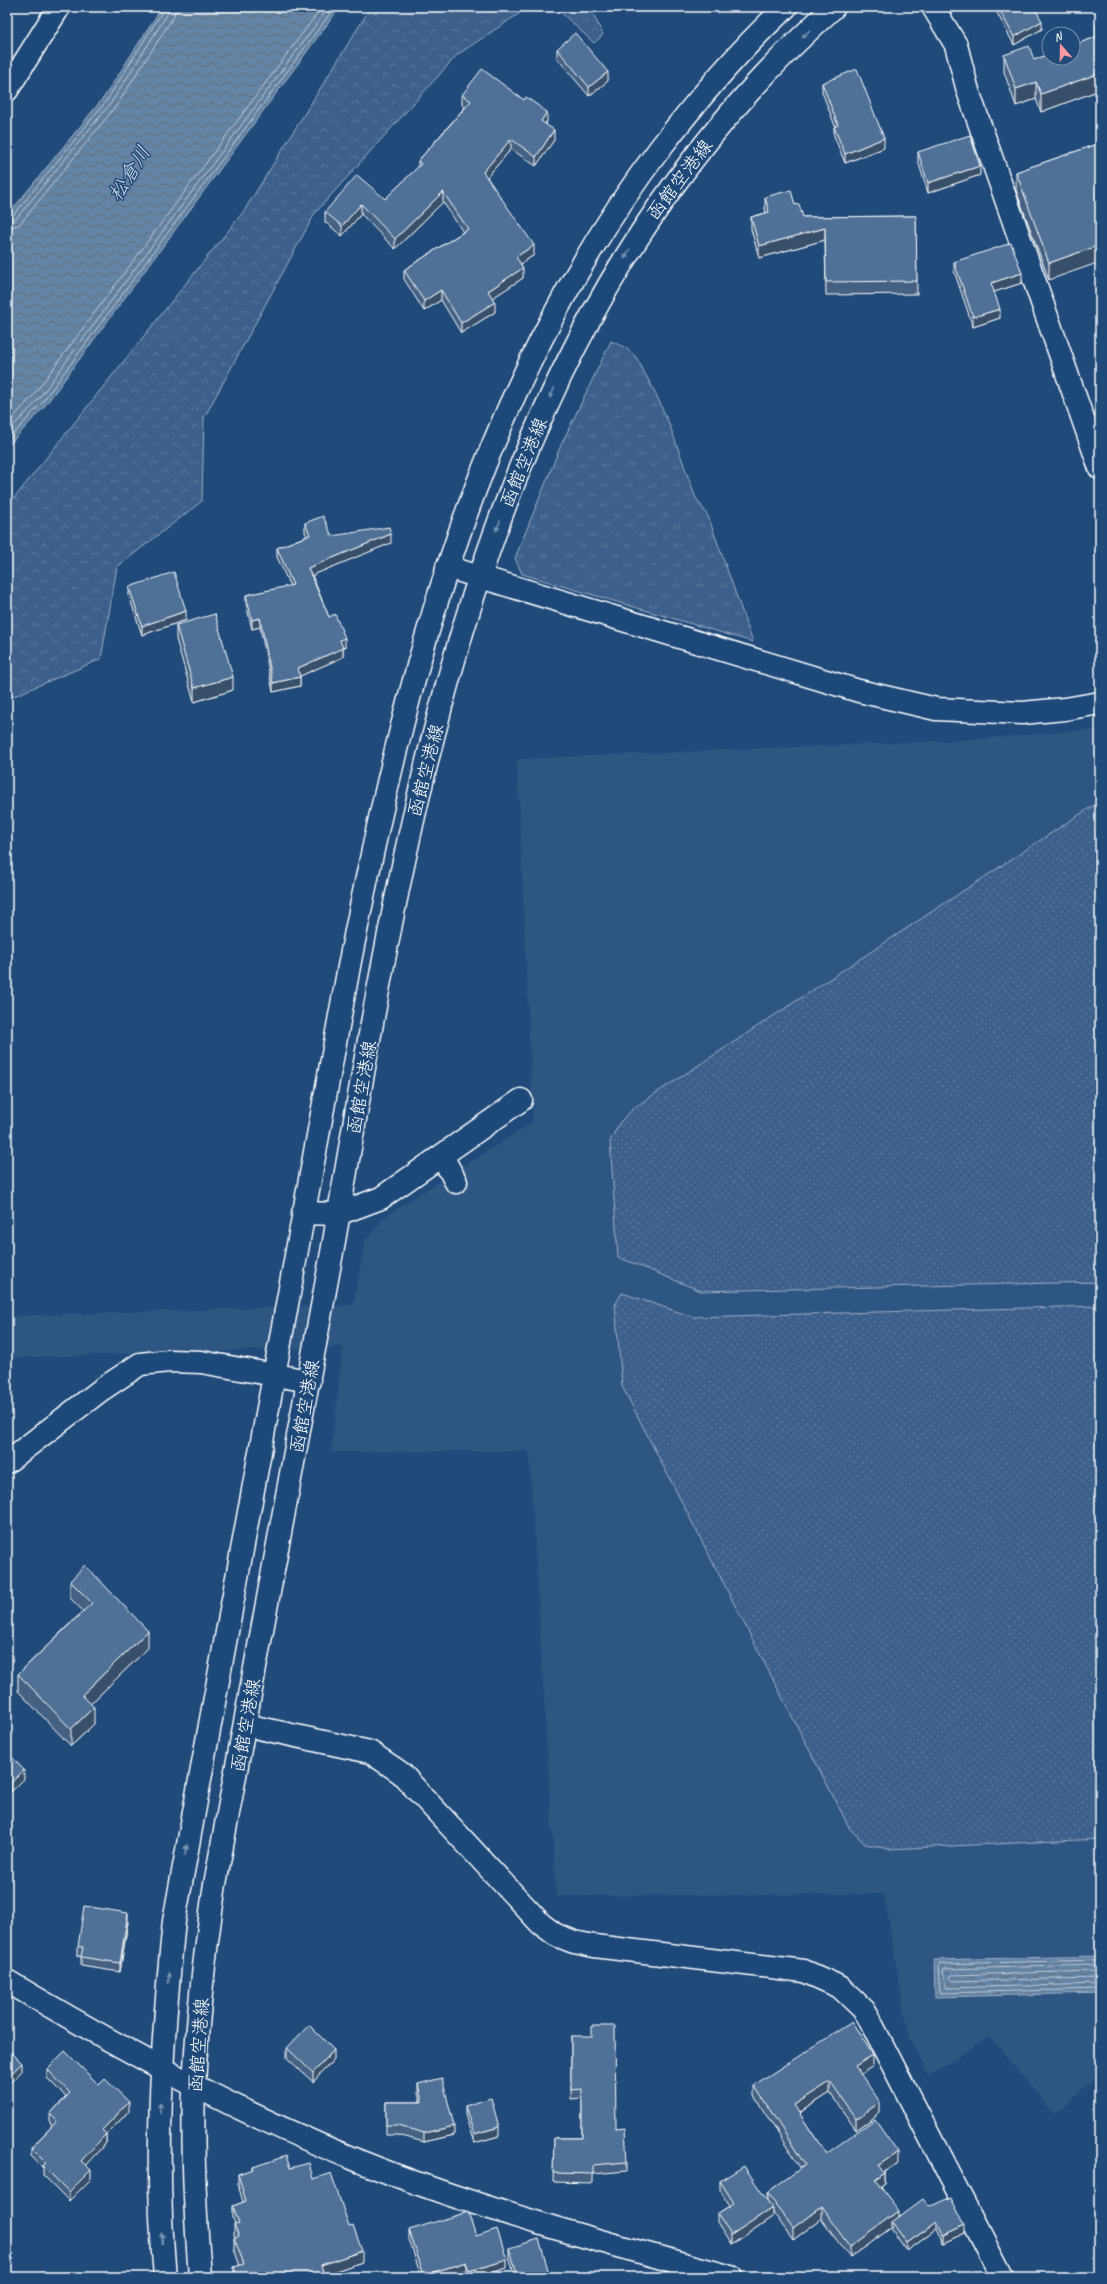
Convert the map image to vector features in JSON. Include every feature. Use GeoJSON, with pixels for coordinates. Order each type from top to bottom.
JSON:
{"type":"FeatureCollection","features":[{"type":"Feature","properties":{"kind":"main road"},"geometry":{"type":"LineString","coordinates":[[7,90],[59,7]]}},
{"type":"Feature","properties":{"kind":"main road","name":"函館空港線"},"geometry":{"type":"LineString","coordinates":[[165,2277],[160,2178],[162,2067],[174,1921],[275,1374],[303,1213],[373,845],[414,674],[447,567],[479,478],[507,410],[530,360],[579,267],[622,201],[677,126],[743,50],[786,7]]}},
{"type":"Feature","properties":{"kind":"main road","name":"函館空港線"},"geometry":{"type":"LineString","coordinates":[[200,2277],[194,2173],[194,2085],[206,1946],[245,1725],[309,1381],[381,974],[406,851],[447,682],[478,578],[528,447],[578,340],[633,244],[660,201],[698,152],[767,72],[834,7]]}},
{"type":"Feature","properties":{"kind":"main road"},"geometry":{"type":"LineString","coordinates":[[933,7],[956,45],[968,91],[1100,468]]}},
{"type":"Feature","properties":{"kind":"main road"},"geometry":{"type":"LineString","coordinates":[[447,567],[478,578],[859,691],[936,709],[1022,713],[1066,709],[1100,703]]}},
{"type":"Feature","properties":{"kind":"main road"},"geometry":{"type":"LineString","coordinates":[[303,1213],[338,1214],[381,1198],[522,1100]]}},
{"type":"Feature","properties":{"kind":"main road"},"geometry":{"type":"LineString","coordinates":[[442,1156],[456,1182]]}},
{"type":"Feature","properties":{"kind":"main road"},"geometry":{"type":"LineString","coordinates":[[7,1462],[101,1390],[140,1364],[169,1361],[201,1362],[309,1381]]}},
{"type":"Feature","properties":{"kind":"main road"},"geometry":{"type":"LineString","coordinates":[[245,1725],[352,1747],[370,1752],[387,1761],[401,1773],[529,1913],[556,1935],[574,1942],[594,1946],[804,1971],[840,1987],[862,2009],[871,2023],[1002,2277]]}},
{"type":"Feature","properties":{"kind":"main road"},"geometry":{"type":"LineString","coordinates":[[7,1981],[194,2085],[324,2146],[390,2174],[486,2208],[732,2277]]}},
{"type":"Feature","properties":{"kind":"shaded area"},"geometry":{"type":"Polygon","coordinates":[[[1100,729],[1100,2075],[1053,2114],[990,2036],[929,2076],[909,2038],[884,1894],[556,1896],[529,1451],[331,1452],[343,1347],[7,1358],[7,1316],[353,1305],[365,1242],[384,1217],[533,1122],[517,759],[962,740],[1100,729]]]}},
{"type":"Feature","properties":{"kind":"green space"},"geometry":{"type":"Polygon","coordinates":[[[371,7],[529,7],[457,55],[315,213],[204,418],[202,501],[117,567],[101,659],[7,699],[7,507],[244,211],[371,7]]]}},
{"type":"Feature","properties":{"kind":"green space"},"geometry":{"type":"Polygon","coordinates":[[[555,7],[590,7],[603,35],[594,43],[555,7]]]}},
{"type":"Feature","properties":{"kind":"green space"},"geometry":{"type":"Polygon","coordinates":[[[611,341],[626,348],[636,357],[655,392],[670,426],[695,496],[708,516],[753,642],[522,574],[515,558],[561,445],[611,341]]]}},
{"type":"Feature","properties":{"kind":"green space"},"geometry":{"type":"Polygon","coordinates":[[[1100,801],[1100,1282],[701,1291],[618,1257],[610,1141],[620,1122],[635,1107],[1100,801]]]}},
{"type":"Feature","properties":{"kind":"green space"},"geometry":{"type":"Polygon","coordinates":[[[622,1293],[693,1317],[1100,1306],[1100,1839],[889,1849],[865,1844],[850,1829],[622,1386],[615,1305],[622,1293]]]}},
{"type":"Feature","properties":{"kind":"water","name":"松倉川"},"geometry":{"type":"Polygon","coordinates":[[[162,7],[340,7],[44,407],[7,447],[7,216],[104,97],[162,7]]]}},
{"type":"Feature","properties":{"kind":"water"},"geometry":{"type":"Polygon","coordinates":[[[1100,1956],[1100,1993],[935,1997],[934,1960],[1100,1956]]]}},
{"type":"Feature","properties":{"kind":"building"},"geometry":{"type":"Polygon","coordinates":[[[998,7],[1034,7],[1042,21],[1014,37],[998,7]]]}},
{"type":"Feature","properties":{"kind":"building"},"geometry":{"type":"Polygon","coordinates":[[[1100,23],[1100,35],[1096,25],[1100,23]]]}},
{"type":"Feature","properties":{"kind":"building"},"geometry":{"type":"Polygon","coordinates":[[[575,33],[608,72],[589,87],[557,49],[575,33]]]}},
{"type":"Feature","properties":{"kind":"building"},"geometry":{"type":"Polygon","coordinates":[[[1100,36],[1100,73],[1041,94],[1036,82],[1016,89],[1004,55],[1029,46],[1034,60],[1041,57],[1041,66],[1081,66],[1081,42],[1100,36]]]}},
{"type":"Feature","properties":{"kind":"building"},"geometry":{"type":"Polygon","coordinates":[[[482,69],[524,100],[526,97],[547,112],[541,121],[554,130],[536,157],[511,139],[483,172],[534,245],[516,257],[523,268],[488,291],[495,302],[461,323],[441,290],[424,301],[404,270],[468,229],[443,192],[395,239],[361,204],[342,226],[325,212],[357,175],[385,199],[421,164],[418,161],[471,101],[462,95],[482,69]]]}},
{"type":"Feature","properties":{"kind":"building"},"geometry":{"type":"Polygon","coordinates":[[[857,69],[884,138],[845,154],[834,127],[838,125],[822,83],[857,69]]]}},
{"type":"Feature","properties":{"kind":"building"},"geometry":{"type":"Polygon","coordinates":[[[970,135],[980,166],[928,183],[918,152],[970,135]]]}},
{"type":"Feature","properties":{"kind":"building"},"geometry":{"type":"Polygon","coordinates":[[[1100,143],[1100,245],[1049,263],[1016,172],[1100,143]]]}},
{"type":"Feature","properties":{"kind":"building"},"geometry":{"type":"Polygon","coordinates":[[[791,190],[795,205],[799,204],[803,217],[916,216],[917,281],[826,282],[825,228],[759,246],[751,217],[769,212],[765,197],[791,190]]]}},
{"type":"Feature","properties":{"kind":"building"},"geometry":{"type":"Polygon","coordinates":[[[1011,243],[1022,273],[991,283],[1000,309],[973,317],[954,262],[1011,243]]]}},
{"type":"Feature","properties":{"kind":"building"},"geometry":{"type":"Polygon","coordinates":[[[323,516],[332,536],[389,527],[391,534],[308,568],[329,617],[335,614],[345,638],[340,640],[343,648],[298,668],[300,677],[273,683],[260,618],[252,620],[246,595],[293,585],[277,548],[310,535],[305,523],[323,516]]]}},
{"type":"Feature","properties":{"kind":"building"},"geometry":{"type":"Polygon","coordinates":[[[174,572],[186,611],[142,626],[129,587],[174,572]]]}},
{"type":"Feature","properties":{"kind":"building"},"geometry":{"type":"Polygon","coordinates":[[[215,614],[233,677],[194,688],[176,625],[215,614]]]}},
{"type":"Feature","properties":{"kind":"building"},"geometry":{"type":"Polygon","coordinates":[[[85,1565],[148,1631],[82,1695],[94,1707],[71,1729],[18,1674],[92,1603],[70,1581],[85,1565]]]}},
{"type":"Feature","properties":{"kind":"building"},"geometry":{"type":"Polygon","coordinates":[[[7,1752],[24,1770],[11,1783],[7,1779],[7,1752]]]}},
{"type":"Feature","properties":{"kind":"building"},"geometry":{"type":"Polygon","coordinates":[[[84,1906],[128,1913],[120,1963],[81,1957],[83,1947],[78,1947],[84,1906]]]}},
{"type":"Feature","properties":{"kind":"building"},"geometry":{"type":"Polygon","coordinates":[[[852,2022],[873,2055],[855,2066],[880,2102],[856,2119],[830,2082],[794,2105],[826,2154],[875,2119],[898,2152],[879,2165],[885,2173],[875,2180],[899,2211],[850,2247],[821,2207],[793,2228],[767,2193],[805,2165],[754,2085],[852,2022]]]}},
{"type":"Feature","properties":{"kind":"building"},"geometry":{"type":"Polygon","coordinates":[[[309,2025],[334,2050],[313,2073],[287,2048],[309,2025]]]}},
{"type":"Feature","properties":{"kind":"building"},"geometry":{"type":"Polygon","coordinates":[[[592,2026],[615,2026],[616,2129],[625,2128],[627,2162],[593,2165],[593,2174],[553,2173],[554,2138],[582,2138],[582,2089],[571,2090],[571,2036],[592,2036],[592,2026]]]}},
{"type":"Feature","properties":{"kind":"building"},"geometry":{"type":"Polygon","coordinates":[[[7,2048],[22,2063],[7,2078],[7,2048]]]}},
{"type":"Feature","properties":{"kind":"building"},"geometry":{"type":"Polygon","coordinates":[[[65,2051],[99,2085],[105,2079],[129,2102],[102,2130],[106,2134],[81,2161],[91,2170],[69,2192],[43,2166],[46,2163],[31,2148],[57,2121],[50,2114],[70,2093],[47,2069],[65,2051]]]}},
{"type":"Feature","properties":{"kind":"building"},"geometry":{"type":"Polygon","coordinates":[[[442,2078],[454,2126],[424,2133],[398,2125],[386,2125],[386,2102],[422,2102],[418,2084],[442,2078]]]}},
{"type":"Feature","properties":{"kind":"building"},"geometry":{"type":"Polygon","coordinates":[[[491,2098],[499,2127],[474,2134],[465,2106],[491,2098]]]}},
{"type":"Feature","properties":{"kind":"building"},"geometry":{"type":"Polygon","coordinates":[[[286,2156],[290,2168],[309,2163],[313,2179],[331,2173],[349,2226],[353,2225],[362,2251],[321,2265],[325,2277],[237,2277],[234,2267],[244,2264],[234,2238],[239,2236],[234,2224],[239,2223],[233,2206],[246,2201],[238,2174],[254,2169],[253,2167],[286,2156]]]}},
{"type":"Feature","properties":{"kind":"building"},"geometry":{"type":"Polygon","coordinates":[[[744,2166],[772,2208],[731,2235],[717,2214],[734,2203],[720,2181],[744,2166]]]}},
{"type":"Feature","properties":{"kind":"building"},"geometry":{"type":"Polygon","coordinates":[[[951,2197],[965,2225],[943,2235],[937,2222],[907,2243],[892,2222],[923,2199],[929,2207],[951,2197]]]}},
{"type":"Feature","properties":{"kind":"building"},"geometry":{"type":"Polygon","coordinates":[[[468,2212],[476,2236],[497,2229],[507,2260],[469,2271],[466,2262],[424,2275],[409,2230],[468,2212]]]}},
{"type":"Feature","properties":{"kind":"building"},"geometry":{"type":"Polygon","coordinates":[[[539,2239],[549,2273],[540,2275],[541,2277],[518,2277],[509,2248],[539,2239]]]}}]}
